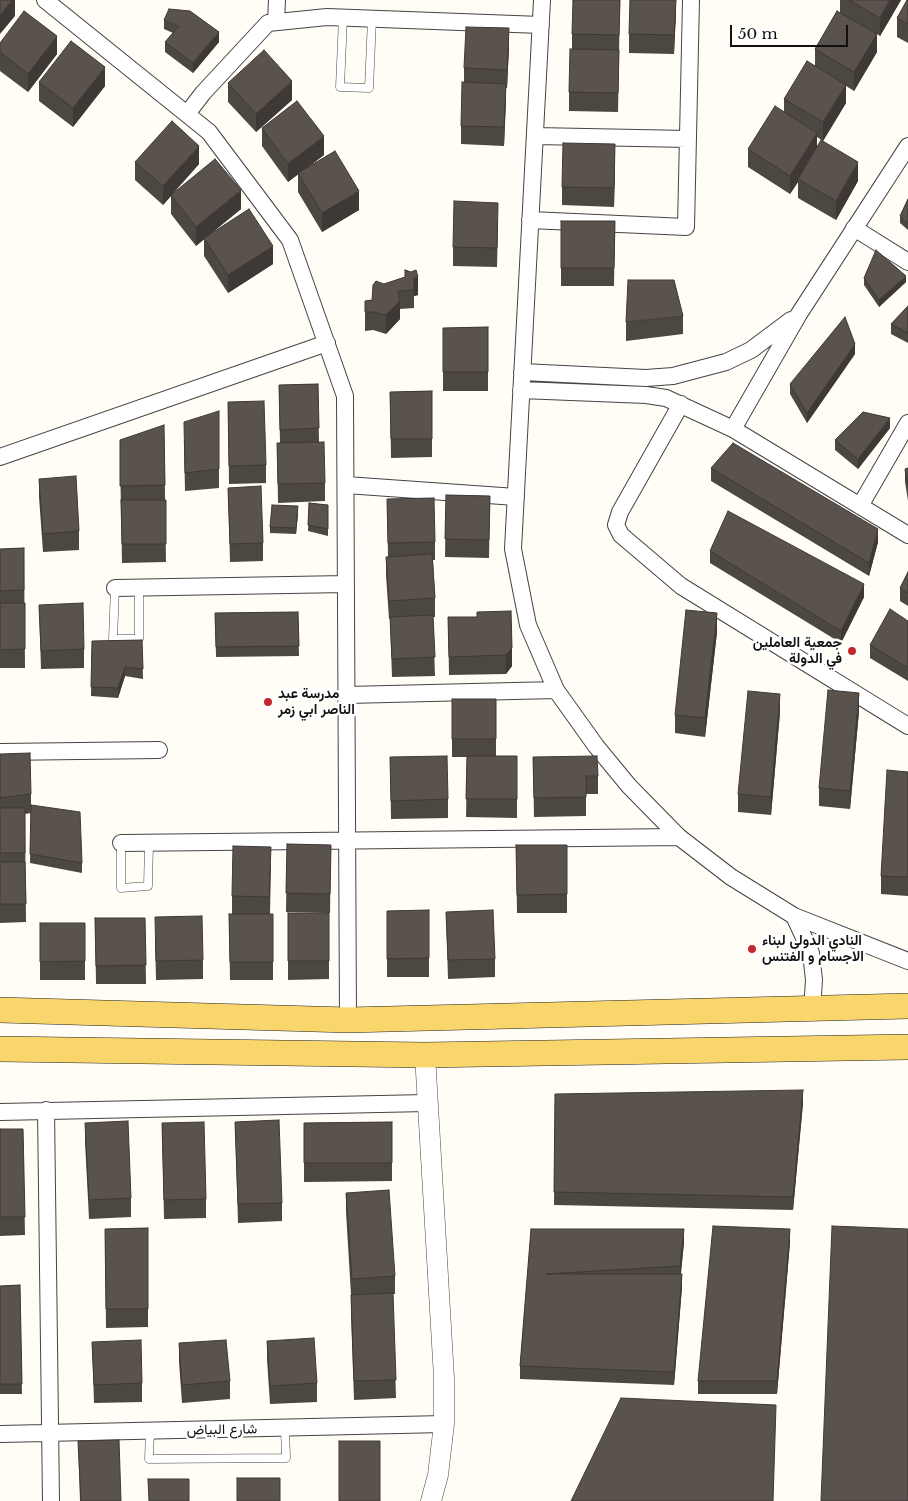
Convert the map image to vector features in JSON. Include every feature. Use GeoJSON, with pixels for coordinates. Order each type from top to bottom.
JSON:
{"type":"FeatureCollection","features":[{"type":"Feature","properties":{"kind":"main road"},"geometry":{"type":"LineString","coordinates":[[0,1010],[348,1020],[812,1010],[908,1006]]}},
{"type":"Feature","properties":{"kind":"main road"},"geometry":{"type":"LineString","coordinates":[[0,1049],[425,1055],[908,1047]]}},
{"type":"Feature","properties":{"kind":"street"},"geometry":{"type":"LineString","coordinates":[[44,0],[209,132],[290,240],[345,396],[348,1020]]}},
{"type":"Feature","properties":{"kind":"street"},"geometry":{"type":"LineString","coordinates":[[276,22],[277,0]]}},
{"type":"Feature","properties":{"kind":"street"},"geometry":{"type":"LineString","coordinates":[[542,0],[513,549],[528,625],[556,690],[596,746],[629,786],[678,837],[731,876],[794,916],[908,961]]}},
{"type":"Feature","properties":{"kind":"street"},"geometry":{"type":"LineString","coordinates":[[530,220],[686,227],[691,0]]}},
{"type":"Feature","properties":{"kind":"street"},"geometry":{"type":"LineString","coordinates":[[188,114],[203,93],[268,23],[343,18],[541,26]]}},
{"type":"Feature","properties":{"kind":"street"},"geometry":{"type":"LineString","coordinates":[[535,136],[688,139]]}},
{"type":"Feature","properties":{"kind":"street"},"geometry":{"type":"LineString","coordinates":[[733,429],[799,314],[908,146]]}},
{"type":"Feature","properties":{"kind":"street"},"geometry":{"type":"LineString","coordinates":[[854,228],[908,262]]}},
{"type":"Feature","properties":{"kind":"street"},"geometry":{"type":"LineString","coordinates":[[522,372],[646,378],[674,376],[700,371],[751,350],[799,314]]}},
{"type":"Feature","properties":{"kind":"street"},"geometry":{"type":"LineString","coordinates":[[0,457],[327,343]]}},
{"type":"Feature","properties":{"kind":"street"},"geometry":{"type":"LineString","coordinates":[[521,390],[646,395],[666,398],[733,429],[908,535]]}},
{"type":"Feature","properties":{"kind":"street"},"geometry":{"type":"LineString","coordinates":[[681,404],[620,512],[616,525],[621,535],[681,586],[908,726]]}},
{"type":"Feature","properties":{"kind":"street"},"geometry":{"type":"LineString","coordinates":[[860,506],[908,423]]}},
{"type":"Feature","properties":{"kind":"street"},"geometry":{"type":"LineString","coordinates":[[346,485],[516,497]]}},
{"type":"Feature","properties":{"kind":"street"},"geometry":{"type":"LineString","coordinates":[[115,588],[346,584]]}},
{"type":"Feature","properties":{"kind":"street"},"geometry":{"type":"LineString","coordinates":[[347,695],[556,690]]}},
{"type":"Feature","properties":{"kind":"street"},"geometry":{"type":"LineString","coordinates":[[0,752],[159,750]]}},
{"type":"Feature","properties":{"kind":"street"},"geometry":{"type":"LineString","coordinates":[[120,843],[348,839],[678,837]]}},
{"type":"Feature","properties":{"kind":"street"},"geometry":{"type":"LineString","coordinates":[[794,916],[810,953],[814,980],[812,1010]]}},
{"type":"Feature","properties":{"kind":"street"},"geometry":{"type":"LineString","coordinates":[[425,1055],[440,1292],[444,1424],[438,1475],[431,1501]]}},
{"type":"Feature","properties":{"kind":"street"},"geometry":{"type":"LineString","coordinates":[[0,1112],[427,1103]]}},
{"type":"Feature","properties":{"kind":"street"},"geometry":{"type":"LineString","coordinates":[[46,1110],[52,1501]]}},
{"type":"Feature","properties":{"kind":"street","name":"شارع البياض"},"geometry":{"type":"LineString","coordinates":[[0,1434],[444,1424]]}},
{"type":"Feature","properties":{"kind":"lane"},"geometry":{"type":"LineString","coordinates":[[343,18],[340,87],[369,88],[372,19]]}},
{"type":"Feature","properties":{"kind":"lane"},"geometry":{"type":"LineString","coordinates":[[115,588],[114,639],[139,639],[139,588]]}},
{"type":"Feature","properties":{"kind":"lane"},"geometry":{"type":"LineString","coordinates":[[120,843],[121,888],[148,886],[149,843]]}},
{"type":"Feature","properties":{"kind":"lane"},"geometry":{"type":"LineString","coordinates":[[150,1431],[149,1459],[286,1458],[284,1428]]}},
{"type":"Feature","properties":{"kind":"building"},"geometry":{"type":"Polygon","coordinates":[[[0,0],[12,0],[0,15],[0,0]]]}},
{"type":"Feature","properties":{"kind":"building"},"geometry":{"type":"Polygon","coordinates":[[[573,0],[620,0],[619,35],[572,34],[573,0]]]}},
{"type":"Feature","properties":{"kind":"building"},"geometry":{"type":"Polygon","coordinates":[[[630,0],[676,0],[674,35],[629,34],[630,0]]]}},
{"type":"Feature","properties":{"kind":"building"},"geometry":{"type":"Polygon","coordinates":[[[849,0],[890,0],[880,18],[849,0]]]}},
{"type":"Feature","properties":{"kind":"building"},"geometry":{"type":"Polygon","coordinates":[[[908,0],[908,24],[897,18],[908,0]]]}},
{"type":"Feature","properties":{"kind":"building"},"geometry":{"type":"Polygon","coordinates":[[[169,9],[190,11],[219,32],[193,63],[165,42],[179,26],[164,20],[169,9]]]}},
{"type":"Feature","properties":{"kind":"building"},"geometry":{"type":"Polygon","coordinates":[[[24,11],[57,36],[28,74],[0,52],[0,43],[24,11]]]}},
{"type":"Feature","properties":{"kind":"building"},"geometry":{"type":"Polygon","coordinates":[[[837,11],[877,34],[854,72],[815,49],[837,11]]]}},
{"type":"Feature","properties":{"kind":"building"},"geometry":{"type":"Polygon","coordinates":[[[466,27],[509,28],[507,70],[464,68],[466,27]]]}},
{"type":"Feature","properties":{"kind":"building"},"geometry":{"type":"Polygon","coordinates":[[[71,41],[105,67],[73,108],[39,82],[71,41]]]}},
{"type":"Feature","properties":{"kind":"building"},"geometry":{"type":"Polygon","coordinates":[[[570,49],[619,50],[618,93],[569,92],[570,49]]]}},
{"type":"Feature","properties":{"kind":"building"},"geometry":{"type":"Polygon","coordinates":[[[264,50],[292,81],[256,114],[228,83],[264,50]]]}},
{"type":"Feature","properties":{"kind":"building"},"geometry":{"type":"Polygon","coordinates":[[[807,61],[846,85],[823,122],[784,99],[807,61]]]}},
{"type":"Feature","properties":{"kind":"building"},"geometry":{"type":"Polygon","coordinates":[[[462,82],[506,84],[504,127],[461,126],[462,82]]]}},
{"type":"Feature","properties":{"kind":"building"},"geometry":{"type":"Polygon","coordinates":[[[297,101],[324,136],[288,164],[262,128],[297,101]]]}},
{"type":"Feature","properties":{"kind":"building"},"geometry":{"type":"Polygon","coordinates":[[[775,106],[817,133],[790,176],[748,149],[775,106]]]}},
{"type":"Feature","properties":{"kind":"building"},"geometry":{"type":"Polygon","coordinates":[[[172,121],[199,146],[163,186],[135,162],[172,121]]]}},
{"type":"Feature","properties":{"kind":"building"},"geometry":{"type":"Polygon","coordinates":[[[821,140],[858,162],[836,201],[798,179],[821,140]]]}},
{"type":"Feature","properties":{"kind":"building"},"geometry":{"type":"Polygon","coordinates":[[[563,143],[615,144],[614,188],[562,187],[563,143]]]}},
{"type":"Feature","properties":{"kind":"building"},"geometry":{"type":"Polygon","coordinates":[[[335,151],[359,191],[322,213],[298,173],[335,151]]]}},
{"type":"Feature","properties":{"kind":"building"},"geometry":{"type":"Polygon","coordinates":[[[215,159],[241,190],[196,227],[171,195],[215,159]]]}},
{"type":"Feature","properties":{"kind":"building"},"geometry":{"type":"Polygon","coordinates":[[[908,199],[908,224],[900,216],[908,199]]]}},
{"type":"Feature","properties":{"kind":"building"},"geometry":{"type":"Polygon","coordinates":[[[454,201],[498,203],[497,248],[453,247],[454,201]]]}},
{"type":"Feature","properties":{"kind":"building"},"geometry":{"type":"Polygon","coordinates":[[[249,209],[273,246],[228,275],[204,238],[249,209]]]}},
{"type":"Feature","properties":{"kind":"building"},"geometry":{"type":"Polygon","coordinates":[[[561,221],[615,221],[614,268],[561,268],[561,221]]]}},
{"type":"Feature","properties":{"kind":"building"},"geometry":{"type":"Polygon","coordinates":[[[876,250],[906,276],[879,300],[864,278],[876,250]]]}},
{"type":"Feature","properties":{"kind":"building"},"geometry":{"type":"Polygon","coordinates":[[[405,270],[411,272],[416,270],[418,277],[414,278],[414,290],[398,291],[400,301],[386,315],[365,312],[365,301],[372,300],[373,285],[376,281],[384,284],[405,277],[405,270]]]}},
{"type":"Feature","properties":{"kind":"building"},"geometry":{"type":"Polygon","coordinates":[[[628,280],[674,280],[683,316],[626,322],[628,280]]]}},
{"type":"Feature","properties":{"kind":"building"},"geometry":{"type":"Polygon","coordinates":[[[908,306],[908,333],[891,324],[908,306]]]}},
{"type":"Feature","properties":{"kind":"building"},"geometry":{"type":"Polygon","coordinates":[[[845,317],[855,344],[807,413],[790,384],[845,317]]]}},
{"type":"Feature","properties":{"kind":"building"},"geometry":{"type":"Polygon","coordinates":[[[488,327],[488,372],[443,372],[443,328],[488,327]]]}},
{"type":"Feature","properties":{"kind":"building"},"geometry":{"type":"Polygon","coordinates":[[[318,384],[319,428],[280,430],[279,385],[318,384]]]}},
{"type":"Feature","properties":{"kind":"building"},"geometry":{"type":"Polygon","coordinates":[[[432,391],[432,439],[391,439],[390,392],[432,391]]]}},
{"type":"Feature","properties":{"kind":"building"},"geometry":{"type":"Polygon","coordinates":[[[264,401],[266,465],[229,466],[228,402],[264,401]]]}},
{"type":"Feature","properties":{"kind":"building"},"geometry":{"type":"Polygon","coordinates":[[[219,411],[219,469],[185,473],[184,422],[219,411]]]}},
{"type":"Feature","properties":{"kind":"building"},"geometry":{"type":"Polygon","coordinates":[[[863,412],[890,418],[858,459],[835,440],[863,412]]]}},
{"type":"Feature","properties":{"kind":"building"},"geometry":{"type":"Polygon","coordinates":[[[164,425],[165,485],[120,486],[120,440],[164,425]]]}},
{"type":"Feature","properties":{"kind":"building"},"geometry":{"type":"Polygon","coordinates":[[[324,442],[325,483],[278,484],[277,443],[324,442]]]}},
{"type":"Feature","properties":{"kind":"building"},"geometry":{"type":"Polygon","coordinates":[[[733,443],[878,529],[869,563],[711,468],[733,443]]]}},
{"type":"Feature","properties":{"kind":"building"},"geometry":{"type":"Polygon","coordinates":[[[908,468],[908,488],[905,469],[908,468]]]}},
{"type":"Feature","properties":{"kind":"building"},"geometry":{"type":"Polygon","coordinates":[[[76,476],[79,531],[43,534],[39,479],[76,476]]]}},
{"type":"Feature","properties":{"kind":"building"},"geometry":{"type":"Polygon","coordinates":[[[261,486],[263,543],[230,544],[228,488],[261,486]]]}},
{"type":"Feature","properties":{"kind":"building"},"geometry":{"type":"Polygon","coordinates":[[[446,495],[490,496],[489,540],[445,539],[446,495]]]}},
{"type":"Feature","properties":{"kind":"building"},"geometry":{"type":"Polygon","coordinates":[[[434,498],[435,542],[388,543],[387,499],[434,498]]]}},
{"type":"Feature","properties":{"kind":"building"},"geometry":{"type":"Polygon","coordinates":[[[121,500],[166,500],[166,544],[122,544],[121,500]]]}},
{"type":"Feature","properties":{"kind":"building"},"geometry":{"type":"Polygon","coordinates":[[[309,503],[328,505],[328,529],[308,525],[309,503]]]}},
{"type":"Feature","properties":{"kind":"building"},"geometry":{"type":"Polygon","coordinates":[[[272,505],[298,506],[296,528],[270,527],[272,505]]]}},
{"type":"Feature","properties":{"kind":"building"},"geometry":{"type":"Polygon","coordinates":[[[728,511],[864,584],[841,631],[710,551],[728,511]]]}},
{"type":"Feature","properties":{"kind":"building"},"geometry":{"type":"Polygon","coordinates":[[[24,548],[24,590],[0,591],[0,549],[24,548]]]}},
{"type":"Feature","properties":{"kind":"building"},"geometry":{"type":"Polygon","coordinates":[[[432,554],[435,598],[389,601],[386,557],[432,554]]]}},
{"type":"Feature","properties":{"kind":"building"},"geometry":{"type":"Polygon","coordinates":[[[908,572],[908,593],[900,588],[908,572]]]}},
{"type":"Feature","properties":{"kind":"building"},"geometry":{"type":"Polygon","coordinates":[[[0,603],[25,603],[25,649],[0,650],[0,603]]]}},
{"type":"Feature","properties":{"kind":"building"},"geometry":{"type":"Polygon","coordinates":[[[83,603],[84,649],[41,651],[39,605],[83,603]]]}},
{"type":"Feature","properties":{"kind":"building"},"geometry":{"type":"Polygon","coordinates":[[[890,609],[908,621],[908,668],[870,645],[890,609]]]}},
{"type":"Feature","properties":{"kind":"building"},"geometry":{"type":"Polygon","coordinates":[[[686,610],[717,613],[705,718],[675,715],[686,610]]]}},
{"type":"Feature","properties":{"kind":"building"},"geometry":{"type":"Polygon","coordinates":[[[511,611],[512,648],[506,655],[449,657],[448,617],[477,617],[477,612],[511,611]]]}},
{"type":"Feature","properties":{"kind":"building"},"geometry":{"type":"Polygon","coordinates":[[[298,612],[299,646],[216,647],[215,613],[298,612]]]}},
{"type":"Feature","properties":{"kind":"building"},"geometry":{"type":"Polygon","coordinates":[[[433,615],[435,657],[392,659],[390,617],[433,615]]]}},
{"type":"Feature","properties":{"kind":"building"},"geometry":{"type":"Polygon","coordinates":[[[142,640],[143,669],[125,667],[118,688],[91,687],[92,641],[142,640]]]}},
{"type":"Feature","properties":{"kind":"building"},"geometry":{"type":"Polygon","coordinates":[[[828,690],[859,693],[850,791],[819,788],[828,690]]]}},
{"type":"Feature","properties":{"kind":"building"},"geometry":{"type":"Polygon","coordinates":[[[748,691],[780,694],[771,797],[738,794],[748,691]]]}},
{"type":"Feature","properties":{"kind":"building"},"geometry":{"type":"Polygon","coordinates":[[[452,699],[496,699],[496,739],[452,739],[452,699]]]}},
{"type":"Feature","properties":{"kind":"building"},"geometry":{"type":"Polygon","coordinates":[[[30,753],[31,794],[0,798],[0,754],[30,753]]]}},
{"type":"Feature","properties":{"kind":"building"},"geometry":{"type":"Polygon","coordinates":[[[447,756],[448,799],[391,801],[390,757],[447,756]]]}},
{"type":"Feature","properties":{"kind":"building"},"geometry":{"type":"Polygon","coordinates":[[[467,756],[517,756],[517,799],[466,799],[467,756]]]}},
{"type":"Feature","properties":{"kind":"building"},"geometry":{"type":"Polygon","coordinates":[[[597,756],[598,776],[586,776],[586,797],[534,798],[533,757],[597,756]]]}},
{"type":"Feature","properties":{"kind":"building"},"geometry":{"type":"Polygon","coordinates":[[[887,770],[908,772],[908,877],[881,876],[887,770]]]}},
{"type":"Feature","properties":{"kind":"building"},"geometry":{"type":"Polygon","coordinates":[[[31,805],[80,812],[82,863],[30,854],[31,805]]]}},
{"type":"Feature","properties":{"kind":"building"},"geometry":{"type":"Polygon","coordinates":[[[0,808],[25,808],[25,853],[0,853],[0,808]]]}},
{"type":"Feature","properties":{"kind":"building"},"geometry":{"type":"Polygon","coordinates":[[[287,844],[331,845],[330,894],[286,893],[287,844]]]}},
{"type":"Feature","properties":{"kind":"building"},"geometry":{"type":"Polygon","coordinates":[[[516,845],[567,845],[567,894],[517,895],[516,845]]]}},
{"type":"Feature","properties":{"kind":"building"},"geometry":{"type":"Polygon","coordinates":[[[233,846],[271,847],[269,897],[232,896],[233,846]]]}},
{"type":"Feature","properties":{"kind":"building"},"geometry":{"type":"Polygon","coordinates":[[[0,862],[25,862],[26,904],[0,904],[0,862]]]}},
{"type":"Feature","properties":{"kind":"building"},"geometry":{"type":"Polygon","coordinates":[[[429,910],[429,958],[387,959],[387,911],[429,910]]]}},
{"type":"Feature","properties":{"kind":"building"},"geometry":{"type":"Polygon","coordinates":[[[493,910],[495,959],[448,960],[446,912],[493,910]]]}},
{"type":"Feature","properties":{"kind":"building"},"geometry":{"type":"Polygon","coordinates":[[[288,913],[329,913],[329,961],[288,961],[288,913]]]}},
{"type":"Feature","properties":{"kind":"building"},"geometry":{"type":"Polygon","coordinates":[[[229,914],[273,914],[273,962],[230,962],[229,914]]]}},
{"type":"Feature","properties":{"kind":"building"},"geometry":{"type":"Polygon","coordinates":[[[202,916],[203,960],[156,961],[155,917],[202,916]]]}},
{"type":"Feature","properties":{"kind":"building"},"geometry":{"type":"Polygon","coordinates":[[[95,918],[145,918],[146,965],[96,966],[95,918]]]}},
{"type":"Feature","properties":{"kind":"building"},"geometry":{"type":"Polygon","coordinates":[[[40,923],[85,923],[85,961],[40,962],[40,923]]]}},
{"type":"Feature","properties":{"kind":"building"},"geometry":{"type":"Polygon","coordinates":[[[803,1090],[793,1197],[554,1192],[555,1094],[803,1090]]]}},
{"type":"Feature","properties":{"kind":"building"},"geometry":{"type":"Polygon","coordinates":[[[279,1120],[282,1203],[238,1204],[235,1122],[279,1120]]]}},
{"type":"Feature","properties":{"kind":"building"},"geometry":{"type":"Polygon","coordinates":[[[128,1121],[131,1198],[89,1200],[85,1123],[128,1121]]]}},
{"type":"Feature","properties":{"kind":"building"},"geometry":{"type":"Polygon","coordinates":[[[204,1122],[206,1199],[164,1200],[162,1123],[204,1122]]]}},
{"type":"Feature","properties":{"kind":"building"},"geometry":{"type":"Polygon","coordinates":[[[392,1122],[392,1163],[304,1163],[304,1123],[392,1122]]]}},
{"type":"Feature","properties":{"kind":"building"},"geometry":{"type":"Polygon","coordinates":[[[0,1129],[23,1129],[25,1217],[0,1217],[0,1129]]]}},
{"type":"Feature","properties":{"kind":"building"},"geometry":{"type":"Polygon","coordinates":[[[389,1190],[395,1276],[352,1279],[346,1193],[389,1190]]]}},
{"type":"Feature","properties":{"kind":"building"},"geometry":{"type":"Polygon","coordinates":[[[713,1226],[790,1229],[777,1381],[698,1381],[713,1226]]]}},
{"type":"Feature","properties":{"kind":"building"},"geometry":{"type":"Polygon","coordinates":[[[832,1226],[908,1229],[908,1501],[821,1501],[832,1226]]]}},
{"type":"Feature","properties":{"kind":"building"},"geometry":{"type":"Polygon","coordinates":[[[148,1228],[148,1309],[106,1309],[105,1229],[148,1228]]]}},
{"type":"Feature","properties":{"kind":"building"},"geometry":{"type":"Polygon","coordinates":[[[531,1229],[684,1229],[680,1266],[546,1274],[682,1274],[674,1372],[520,1366],[531,1229]]]}},
{"type":"Feature","properties":{"kind":"building"},"geometry":{"type":"Polygon","coordinates":[[[20,1285],[22,1384],[0,1384],[0,1286],[20,1285]]]}},
{"type":"Feature","properties":{"kind":"building"},"geometry":{"type":"Polygon","coordinates":[[[393,1293],[396,1380],[354,1381],[351,1295],[393,1293]]]}},
{"type":"Feature","properties":{"kind":"building"},"geometry":{"type":"Polygon","coordinates":[[[314,1338],[317,1383],[270,1386],[267,1341],[314,1338]]]}},
{"type":"Feature","properties":{"kind":"building"},"geometry":{"type":"Polygon","coordinates":[[[141,1340],[142,1383],[94,1385],[92,1342],[141,1340]]]}},
{"type":"Feature","properties":{"kind":"building"},"geometry":{"type":"Polygon","coordinates":[[[226,1340],[230,1381],[182,1385],[179,1343],[226,1340]]]}},
{"type":"Feature","properties":{"kind":"building"},"geometry":{"type":"Polygon","coordinates":[[[621,1398],[776,1405],[773,1501],[571,1501],[621,1398]]]}},
{"type":"Feature","properties":{"kind":"building"},"geometry":{"type":"Polygon","coordinates":[[[119,1440],[121,1501],[81,1501],[78,1441],[119,1440]]]}},
{"type":"Feature","properties":{"kind":"building"},"geometry":{"type":"Polygon","coordinates":[[[339,1441],[380,1441],[380,1501],[339,1501],[339,1441]]]}},
{"type":"Feature","properties":{"kind":"building"},"geometry":{"type":"Polygon","coordinates":[[[237,1478],[280,1478],[280,1501],[237,1501],[237,1478]]]}},
{"type":"Feature","properties":{"kind":"building"},"geometry":{"type":"Polygon","coordinates":[[[148,1479],[189,1479],[189,1501],[149,1501],[148,1479]]]}},
{"type":"Feature","properties":{"kind":"place","name":"جمعية العاملين في الدولة"},"geometry":{"type":"Point","coordinates":[852,651]}},
{"type":"Feature","properties":{"kind":"place","name":"مدرسة عبد الناصر ابي زمر"},"geometry":{"type":"Point","coordinates":[268,702]}},
{"type":"Feature","properties":{"kind":"place","name":"النادي الدولي لبناء الاجسام و الفتنس"},"geometry":{"type":"Point","coordinates":[752,949]}}]}
